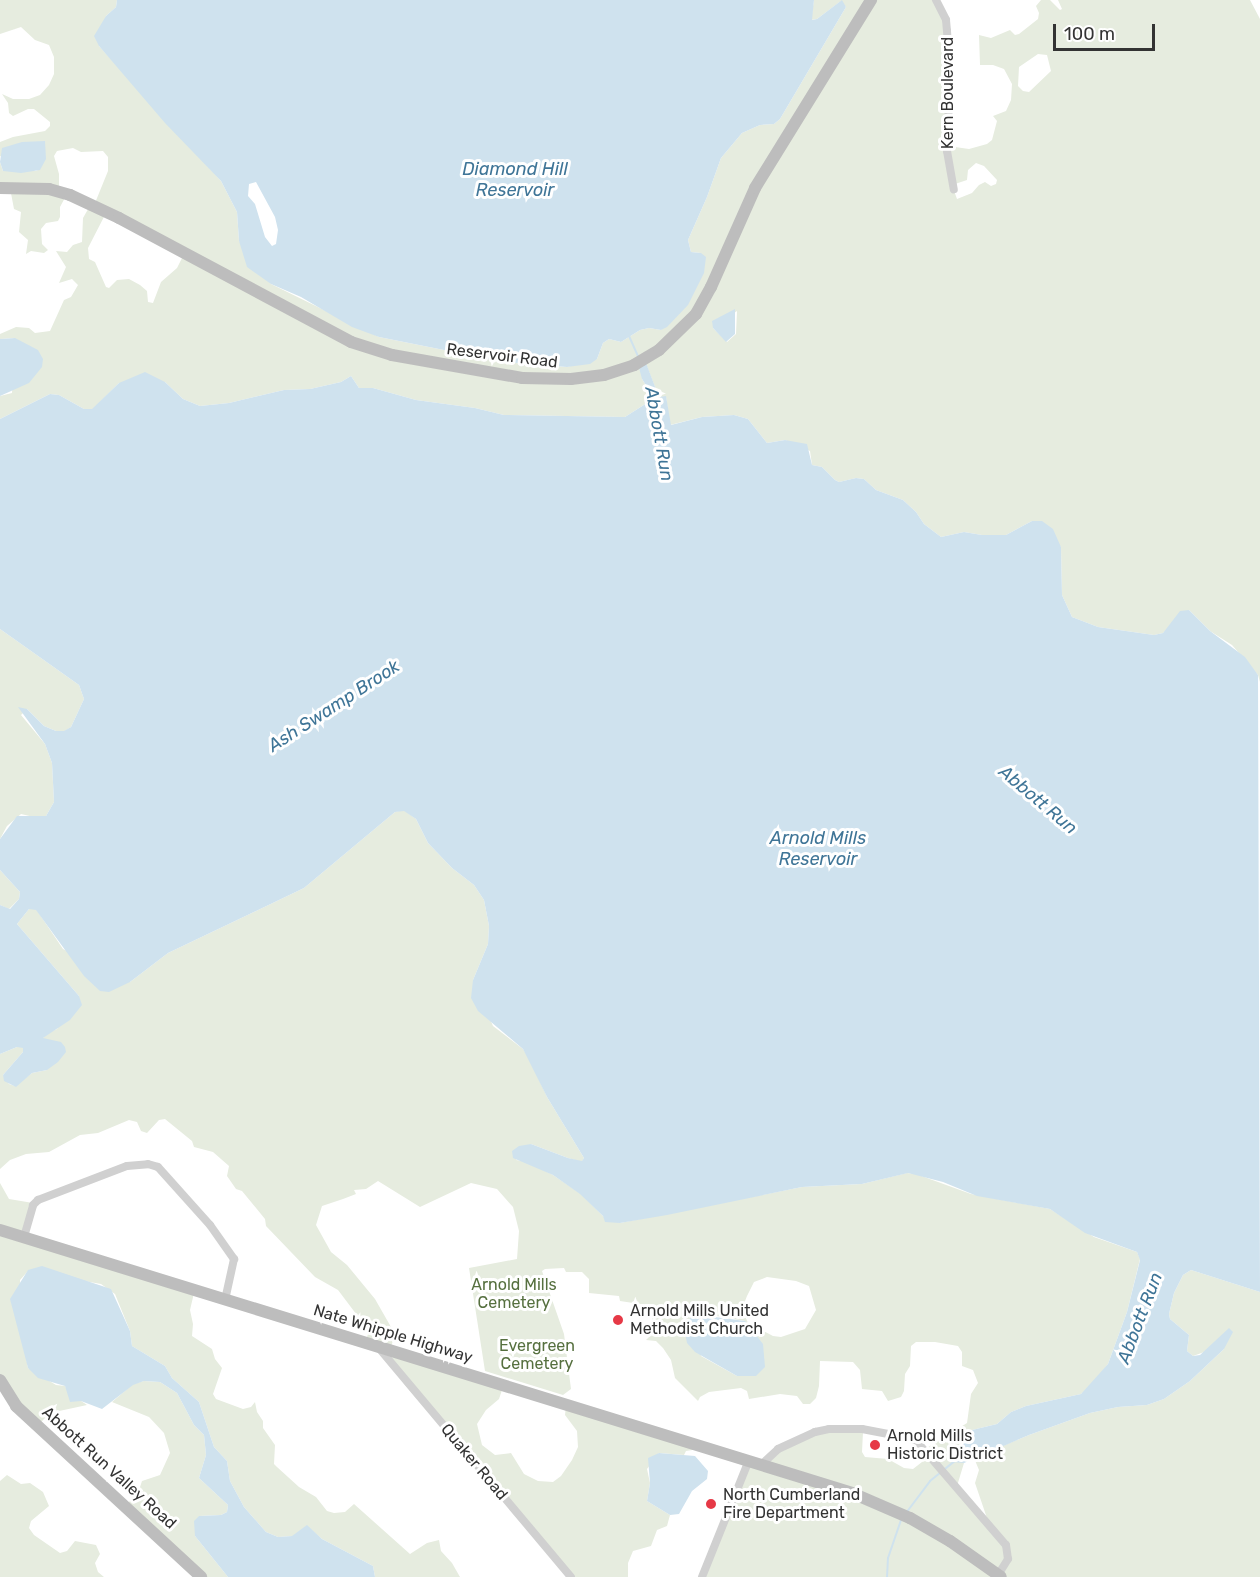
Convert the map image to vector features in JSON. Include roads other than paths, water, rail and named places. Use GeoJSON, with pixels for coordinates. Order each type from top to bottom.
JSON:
{"type":"FeatureCollection","features":[{"type":"Feature","properties":{"kind":"street","name":"Reservoir Road"},"geometry":{"type":"LineString","coordinates":[[0,188],[49,189],[70,195],[119,218],[351,342],[392,355],[498,375],[547,379],[586,378],[634,365],[646,359],[671,341],[700,307],[755,188],[871,0]]}},
{"type":"Feature","properties":{"kind":"street","name":"Kern Boulevard"},"geometry":{"type":"LineString","coordinates":[[936,0],[946,20],[950,76],[947,151],[954,189]]}},
{"type":"Feature","properties":{"kind":"street"},"geometry":{"type":"LineString","coordinates":[[24,1238],[33,1205],[38,1200],[127,1166],[148,1164],[158,1167],[210,1225],[234,1259],[225,1300]]}},
{"type":"Feature","properties":{"kind":"street","name":"Nate Whipple Highway"},"geometry":{"type":"LineString","coordinates":[[0,1230],[852,1493],[910,1518],[1000,1576]]}},
{"type":"Feature","properties":{"kind":"street","name":"Quaker Road"},"geometry":{"type":"LineString","coordinates":[[377,1347],[571,1577]]}},
{"type":"Feature","properties":{"kind":"street","name":"Abbott Run Valley Road"},"geometry":{"type":"LineString","coordinates":[[0,1380],[16,1406],[201,1577]]}},
{"type":"Feature","properties":{"kind":"street"},"geometry":{"type":"LineString","coordinates":[[702,1577],[755,1462],[799,1438],[815,1432],[843,1428],[909,1438],[919,1444],[1006,1545],[1008,1559],[1000,1576]]}},
{"type":"Feature","properties":{"kind":"water","name":"Diamond Hill Reservoir"},"geometry":{"type":"Polygon","coordinates":[[[117,0],[814,0],[812,20],[817,19],[842,0],[846,7],[780,119],[774,124],[760,125],[742,133],[721,158],[688,240],[691,252],[701,253],[706,257],[704,273],[688,305],[667,327],[661,330],[649,328],[640,330],[621,342],[609,339],[603,343],[597,359],[590,364],[567,367],[504,362],[379,337],[352,327],[301,297],[271,284],[247,267],[239,241],[237,212],[221,181],[165,123],[99,46],[94,36],[106,16],[116,7],[117,0]],[[256,182],[249,184],[248,196],[255,204],[265,237],[272,246],[276,244],[278,230],[275,217],[256,182]]]}},
{"type":"Feature","properties":{"kind":"water"},"geometry":{"type":"Polygon","coordinates":[[[45,141],[46,159],[40,170],[21,173],[3,171],[0,162],[2,148],[22,142],[45,141]]]}},
{"type":"Feature","properties":{"kind":"water"},"geometry":{"type":"Polygon","coordinates":[[[735,309],[735,334],[726,342],[713,328],[712,321],[735,309]]]}},
{"type":"Feature","properties":{"kind":"water"},"geometry":{"type":"Polygon","coordinates":[[[15,338],[38,350],[43,359],[42,367],[29,383],[0,396],[0,339],[15,338]]]}},
{"type":"Feature","properties":{"kind":"water","name":"Arnold Mills Reservoir"},"geometry":{"type":"Polygon","coordinates":[[[646,363],[659,397],[666,396],[671,425],[702,417],[734,415],[748,419],[767,443],[785,440],[807,444],[812,465],[822,467],[835,480],[839,482],[856,478],[864,479],[876,490],[903,500],[916,512],[924,524],[941,537],[964,532],[1006,535],[1032,521],[1042,521],[1053,529],[1061,547],[1062,595],[1072,617],[1098,627],[1154,635],[1163,633],[1180,611],[1189,610],[1210,631],[1245,657],[1258,675],[1260,1292],[1191,1270],[1183,1275],[1174,1293],[1169,1314],[1170,1319],[1189,1335],[1187,1351],[1193,1356],[1200,1355],[1229,1328],[1233,1332],[1224,1349],[1190,1381],[1164,1399],[1147,1405],[1118,1407],[1090,1413],[1029,1435],[964,1463],[953,1462],[953,1456],[961,1448],[968,1431],[997,1424],[1011,1412],[1026,1406],[1081,1394],[1108,1364],[1127,1312],[1140,1260],[1137,1252],[1085,1233],[1050,1209],[977,1196],[943,1182],[908,1173],[862,1184],[802,1187],[667,1215],[620,1223],[605,1222],[603,1216],[580,1194],[553,1175],[513,1158],[512,1151],[519,1146],[531,1144],[568,1158],[582,1161],[584,1158],[547,1097],[523,1049],[478,1011],[471,998],[473,980],[488,944],[489,926],[484,900],[474,885],[452,868],[428,843],[416,819],[404,811],[395,812],[304,888],[168,953],[130,982],[109,992],[100,991],[84,976],[36,910],[29,909],[17,924],[79,996],[82,1005],[70,1020],[43,1038],[61,1042],[65,1047],[66,1052],[58,1062],[47,1070],[32,1073],[16,1087],[4,1081],[3,1075],[23,1052],[23,1048],[17,1047],[0,1054],[0,905],[10,909],[19,899],[20,892],[0,870],[0,839],[17,816],[46,816],[54,802],[52,763],[45,744],[18,707],[27,709],[44,726],[56,731],[64,731],[71,727],[84,699],[79,685],[0,629],[0,419],[50,394],[59,395],[84,409],[92,409],[119,383],[145,372],[165,382],[183,399],[200,406],[229,403],[284,390],[310,389],[341,382],[351,376],[359,388],[373,388],[416,400],[475,408],[504,415],[625,417],[650,401],[649,390],[642,379],[638,364],[646,363]]]}},
{"type":"Feature","properties":{"kind":"water"},"geometry":{"type":"Polygon","coordinates":[[[42,1266],[111,1289],[130,1331],[132,1346],[165,1366],[172,1378],[199,1402],[214,1447],[227,1461],[230,1481],[244,1507],[266,1532],[278,1537],[292,1536],[307,1525],[322,1539],[373,1566],[375,1577],[228,1577],[195,1536],[194,1521],[199,1516],[221,1515],[227,1512],[228,1505],[199,1478],[206,1455],[204,1435],[194,1425],[177,1393],[160,1382],[144,1381],[133,1385],[102,1409],[81,1401],[70,1402],[65,1386],[38,1378],[28,1368],[10,1299],[28,1270],[42,1266]]]}},
{"type":"Feature","properties":{"kind":"water"},"geometry":{"type":"Polygon","coordinates":[[[693,1314],[745,1321],[763,1344],[765,1367],[756,1376],[737,1376],[695,1352],[687,1343],[684,1327],[693,1314]]]}},
{"type":"Feature","properties":{"kind":"water"},"geometry":{"type":"Polygon","coordinates":[[[659,1453],[695,1456],[708,1471],[707,1479],[692,1491],[679,1514],[670,1515],[647,1501],[650,1483],[648,1458],[659,1453]]]}},
{"type":"Feature","properties":{"kind":"waterway","name":"Abbott Run"},"geometry":{"type":"LineString","coordinates":[[629,336],[639,358]]}},
{"type":"Feature","properties":{"kind":"waterway","name":"Abbott Run"},"geometry":{"type":"LineString","coordinates":[[906,1513],[930,1481],[955,1461]]}},
{"type":"Feature","properties":{"kind":"waterway","name":"Abbott Run"},"geometry":{"type":"LineString","coordinates":[[887,1577],[888,1558],[901,1520]]}},
{"type":"Feature","properties":{"kind":"place","name":"Arnold Mills United Methodist Church"},"geometry":{"type":"Point","coordinates":[618,1320]}},
{"type":"Feature","properties":{"kind":"place","name":"Arnold Mills Historic District"},"geometry":{"type":"Point","coordinates":[875,1445]}},
{"type":"Feature","properties":{"kind":"place","name":"North Cumberland Fire Department"},"geometry":{"type":"Point","coordinates":[711,1504]}},
{"type":"Feature","properties":{"kind":"water label","name":"Ash Swamp Brook"},"geometry":{"type":"Point","coordinates":[334,706]}},
{"type":"Feature","properties":{"kind":"park label","name":"Arnold Mills Cemetery"},"geometry":{"type":"Point","coordinates":[514,1294]}},
{"type":"Feature","properties":{"kind":"park label","name":"Evergreen Cemetery"},"geometry":{"type":"Point","coordinates":[537,1355]}}]}
